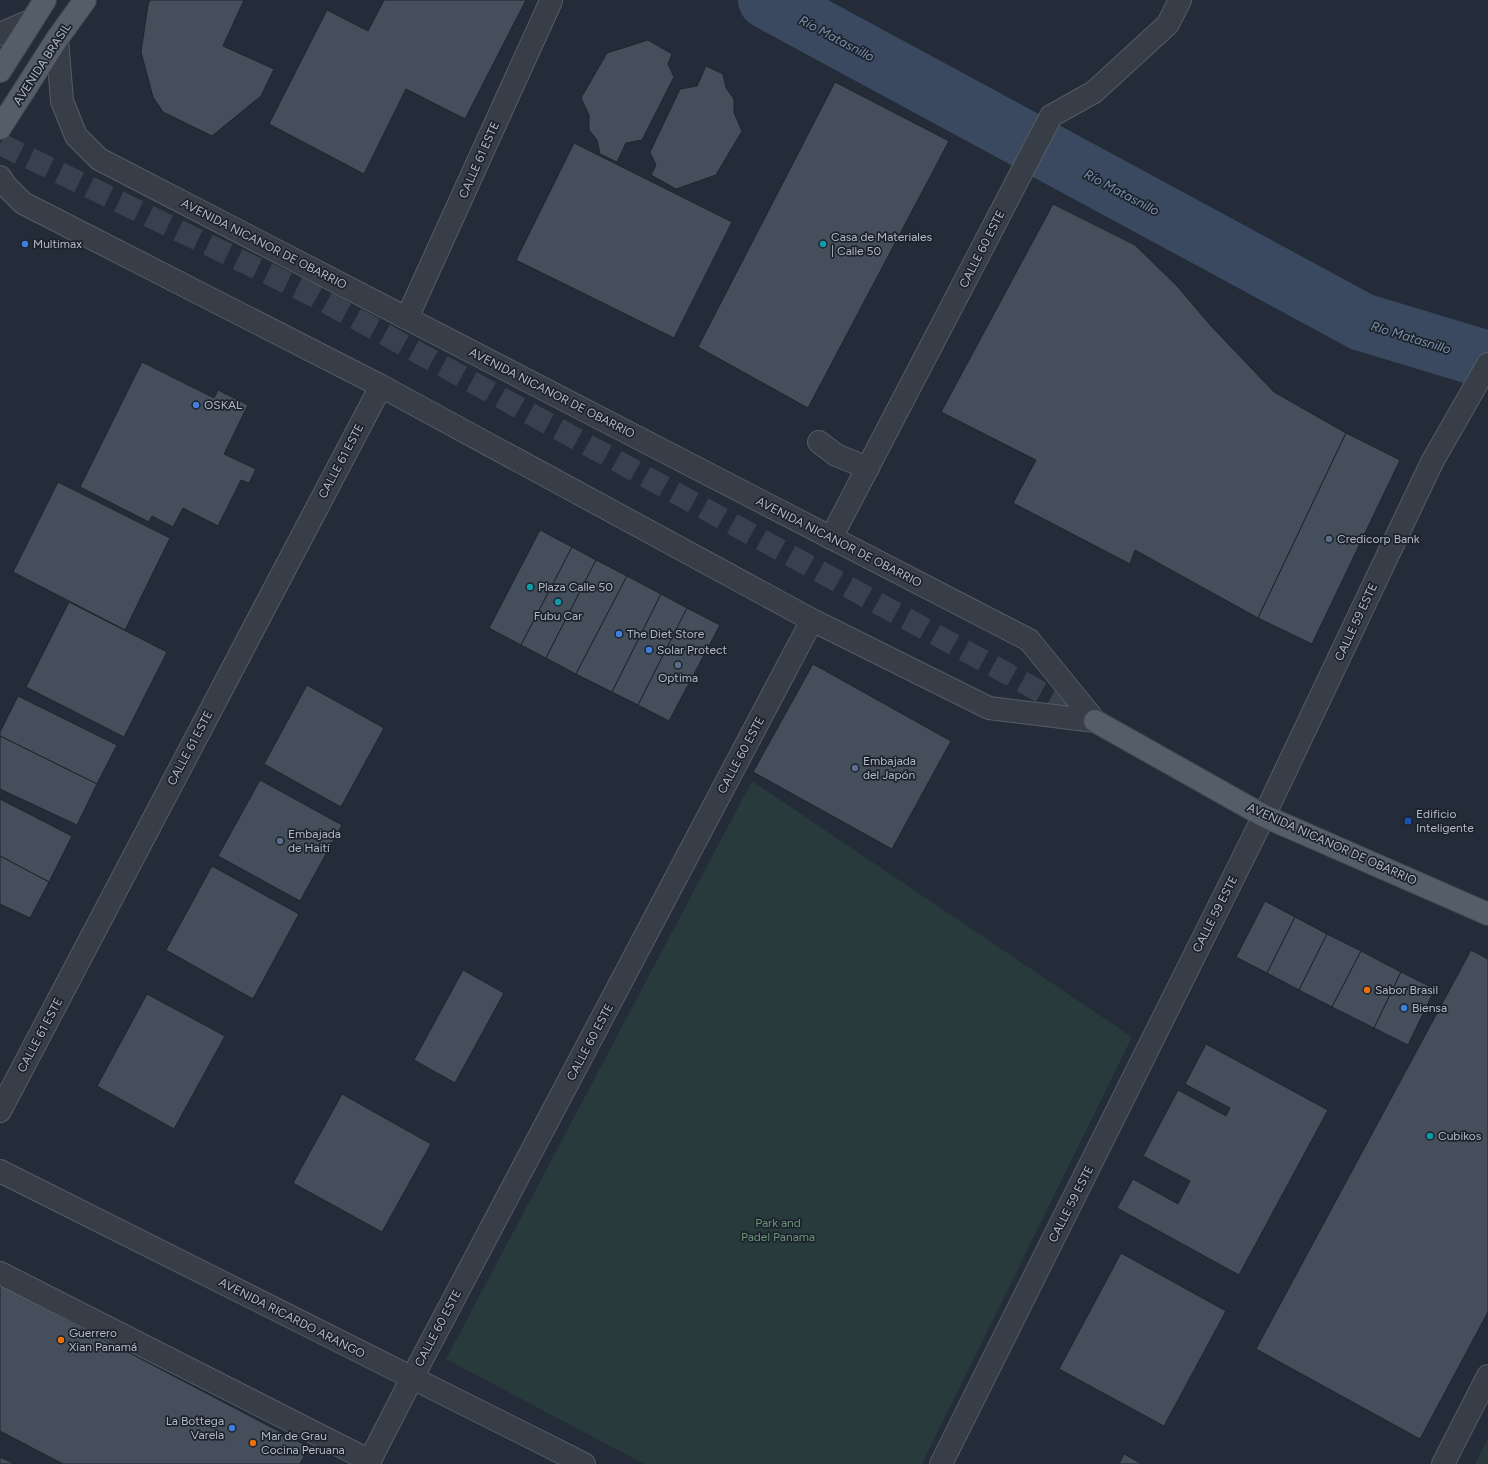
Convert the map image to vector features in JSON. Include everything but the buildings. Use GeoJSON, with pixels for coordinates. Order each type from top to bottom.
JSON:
{"type":"FeatureCollection","features":[{"type":"Feature","properties":{"kind":"main road"},"geometry":{"type":"LineString","coordinates":[[0,71],[45,0]]}},
{"type":"Feature","properties":{"kind":"main road","name":"AVENIDA BRASIL"},"geometry":{"type":"LineString","coordinates":[[0,128],[57,39],[85,0]]}},
{"type":"Feature","properties":{"kind":"main road","name":"AVENIDA NICANOR DE OBARRIO"},"geometry":{"type":"LineString","coordinates":[[1096,721],[1264,816],[1488,914]]}},
{"type":"Feature","properties":{"kind":"street","name":"CALLE 60 ESTE"},"geometry":{"type":"LineString","coordinates":[[831,538],[1051,116],[1094,92],[1168,24],[1180,0]]}},
{"type":"Feature","properties":{"kind":"street","name":"CALLE 61 ESTE"},"geometry":{"type":"LineString","coordinates":[[407,318],[551,1]]}},
{"type":"Feature","properties":{"kind":"street"},"geometry":{"type":"LineString","coordinates":[[0,34],[32,20]]}},
{"type":"Feature","properties":{"kind":"street","name":"AVENIDA NICANOR DE OBARRIO"},"geometry":{"type":"LineString","coordinates":[[57,39],[62,101],[76,136],[99,159],[1029,640],[1096,721]]}},
{"type":"Feature","properties":{"kind":"street","name":"AVENIDA NICANOR DE OBARRIO"},"geometry":{"type":"LineString","coordinates":[[0,177],[6,186],[23,204],[380,386],[812,620],[989,708],[1096,721]]}},
{"type":"Feature","properties":{"kind":"street","name":"CALLE 59 ESTE"},"geometry":{"type":"LineString","coordinates":[[941,1464],[1264,816],[1432,462],[1488,364]]}},
{"type":"Feature","properties":{"kind":"street","name":"CALLE 61 ESTE"},"geometry":{"type":"LineString","coordinates":[[0,1111],[380,386]]}},
{"type":"Feature","properties":{"kind":"street"},"geometry":{"type":"LineString","coordinates":[[819,442],[836,455],[868,468]]}},
{"type":"Feature","properties":{"kind":"street","name":"CALLE 60 ESTE"},"geometry":{"type":"LineString","coordinates":[[369,1463],[412,1378],[812,620]]}},
{"type":"Feature","properties":{"kind":"street","name":"AVENIDA RICARDO ARANGO"},"geometry":{"type":"LineString","coordinates":[[0,1171],[584,1464]]}},
{"type":"Feature","properties":{"kind":"street"},"geometry":{"type":"LineString","coordinates":[[0,1273],[369,1463]]}},
{"type":"Feature","properties":{"kind":"street"},"geometry":{"type":"LineString","coordinates":[[1443,1464],[1488,1376]]}},
{"type":"Feature","properties":{"kind":"green space","name":"Park and Padel Panama"},"geometry":{"type":"Polygon","coordinates":[[[752,781],[1132,1037],[922,1464],[644,1464],[446,1359],[752,781]]]}},
{"type":"Feature","properties":{"kind":"green space"},"geometry":{"type":"Polygon","coordinates":[[[1488,1438],[1488,1464],[1475,1464],[1488,1438]]]}},
{"type":"Feature","properties":{"kind":"waterway","name":"Río Matasnillo"},"geometry":{"type":"LineString","coordinates":[[767,0],[1362,322],[1488,360]]}},
{"type":"Feature","properties":{"kind":"tunnel"},"geometry":{"type":"LineString","coordinates":[[0,144],[316,297],[1094,721]]}},
{"type":"Feature","properties":{"kind":"place","name":"Multimax"},"geometry":{"type":"Point","coordinates":[25,244]}},
{"type":"Feature","properties":{"kind":"place","name":"Casa de Materiales | Calle 50"},"geometry":{"type":"Point","coordinates":[823,244]}},
{"type":"Feature","properties":{"kind":"place","name":"OSKAL"},"geometry":{"type":"Point","coordinates":[196,405]}},
{"type":"Feature","properties":{"kind":"place","name":"Credicorp Bank"},"geometry":{"type":"Point","coordinates":[1329,539]}},
{"type":"Feature","properties":{"kind":"place","name":"Plaza Calle 50"},"geometry":{"type":"Point","coordinates":[530,587]}},
{"type":"Feature","properties":{"kind":"place","name":"Fubu Car"},"geometry":{"type":"Point","coordinates":[558,602]}},
{"type":"Feature","properties":{"kind":"place","name":"The Diet Store"},"geometry":{"type":"Point","coordinates":[619,634]}},
{"type":"Feature","properties":{"kind":"place","name":"Solar Protect"},"geometry":{"type":"Point","coordinates":[649,650]}},
{"type":"Feature","properties":{"kind":"place","name":"Optima"},"geometry":{"type":"Point","coordinates":[678,665]}},
{"type":"Feature","properties":{"kind":"place","name":"Embajada del Japón"},"geometry":{"type":"Point","coordinates":[855,768]}},
{"type":"Feature","properties":{"kind":"place","name":"Edificio Inteligente"},"geometry":{"type":"Point","coordinates":[1408,821]}},
{"type":"Feature","properties":{"kind":"place","name":"Embajada de Haití"},"geometry":{"type":"Point","coordinates":[280,841]}},
{"type":"Feature","properties":{"kind":"place","name":"Sabor Brasil"},"geometry":{"type":"Point","coordinates":[1367,990]}},
{"type":"Feature","properties":{"kind":"place","name":"Biensa"},"geometry":{"type":"Point","coordinates":[1404,1008]}},
{"type":"Feature","properties":{"kind":"place","name":"Cubikos"},"geometry":{"type":"Point","coordinates":[1430,1136]}},
{"type":"Feature","properties":{"kind":"place","name":"Guerrero Xian Panamá"},"geometry":{"type":"Point","coordinates":[61,1340]}},
{"type":"Feature","properties":{"kind":"place","name":"La Bottega Varela"},"geometry":{"type":"Point","coordinates":[232,1428]}},
{"type":"Feature","properties":{"kind":"place","name":"Mar de Grau Cocina Peruana"},"geometry":{"type":"Point","coordinates":[253,1443]}}]}
